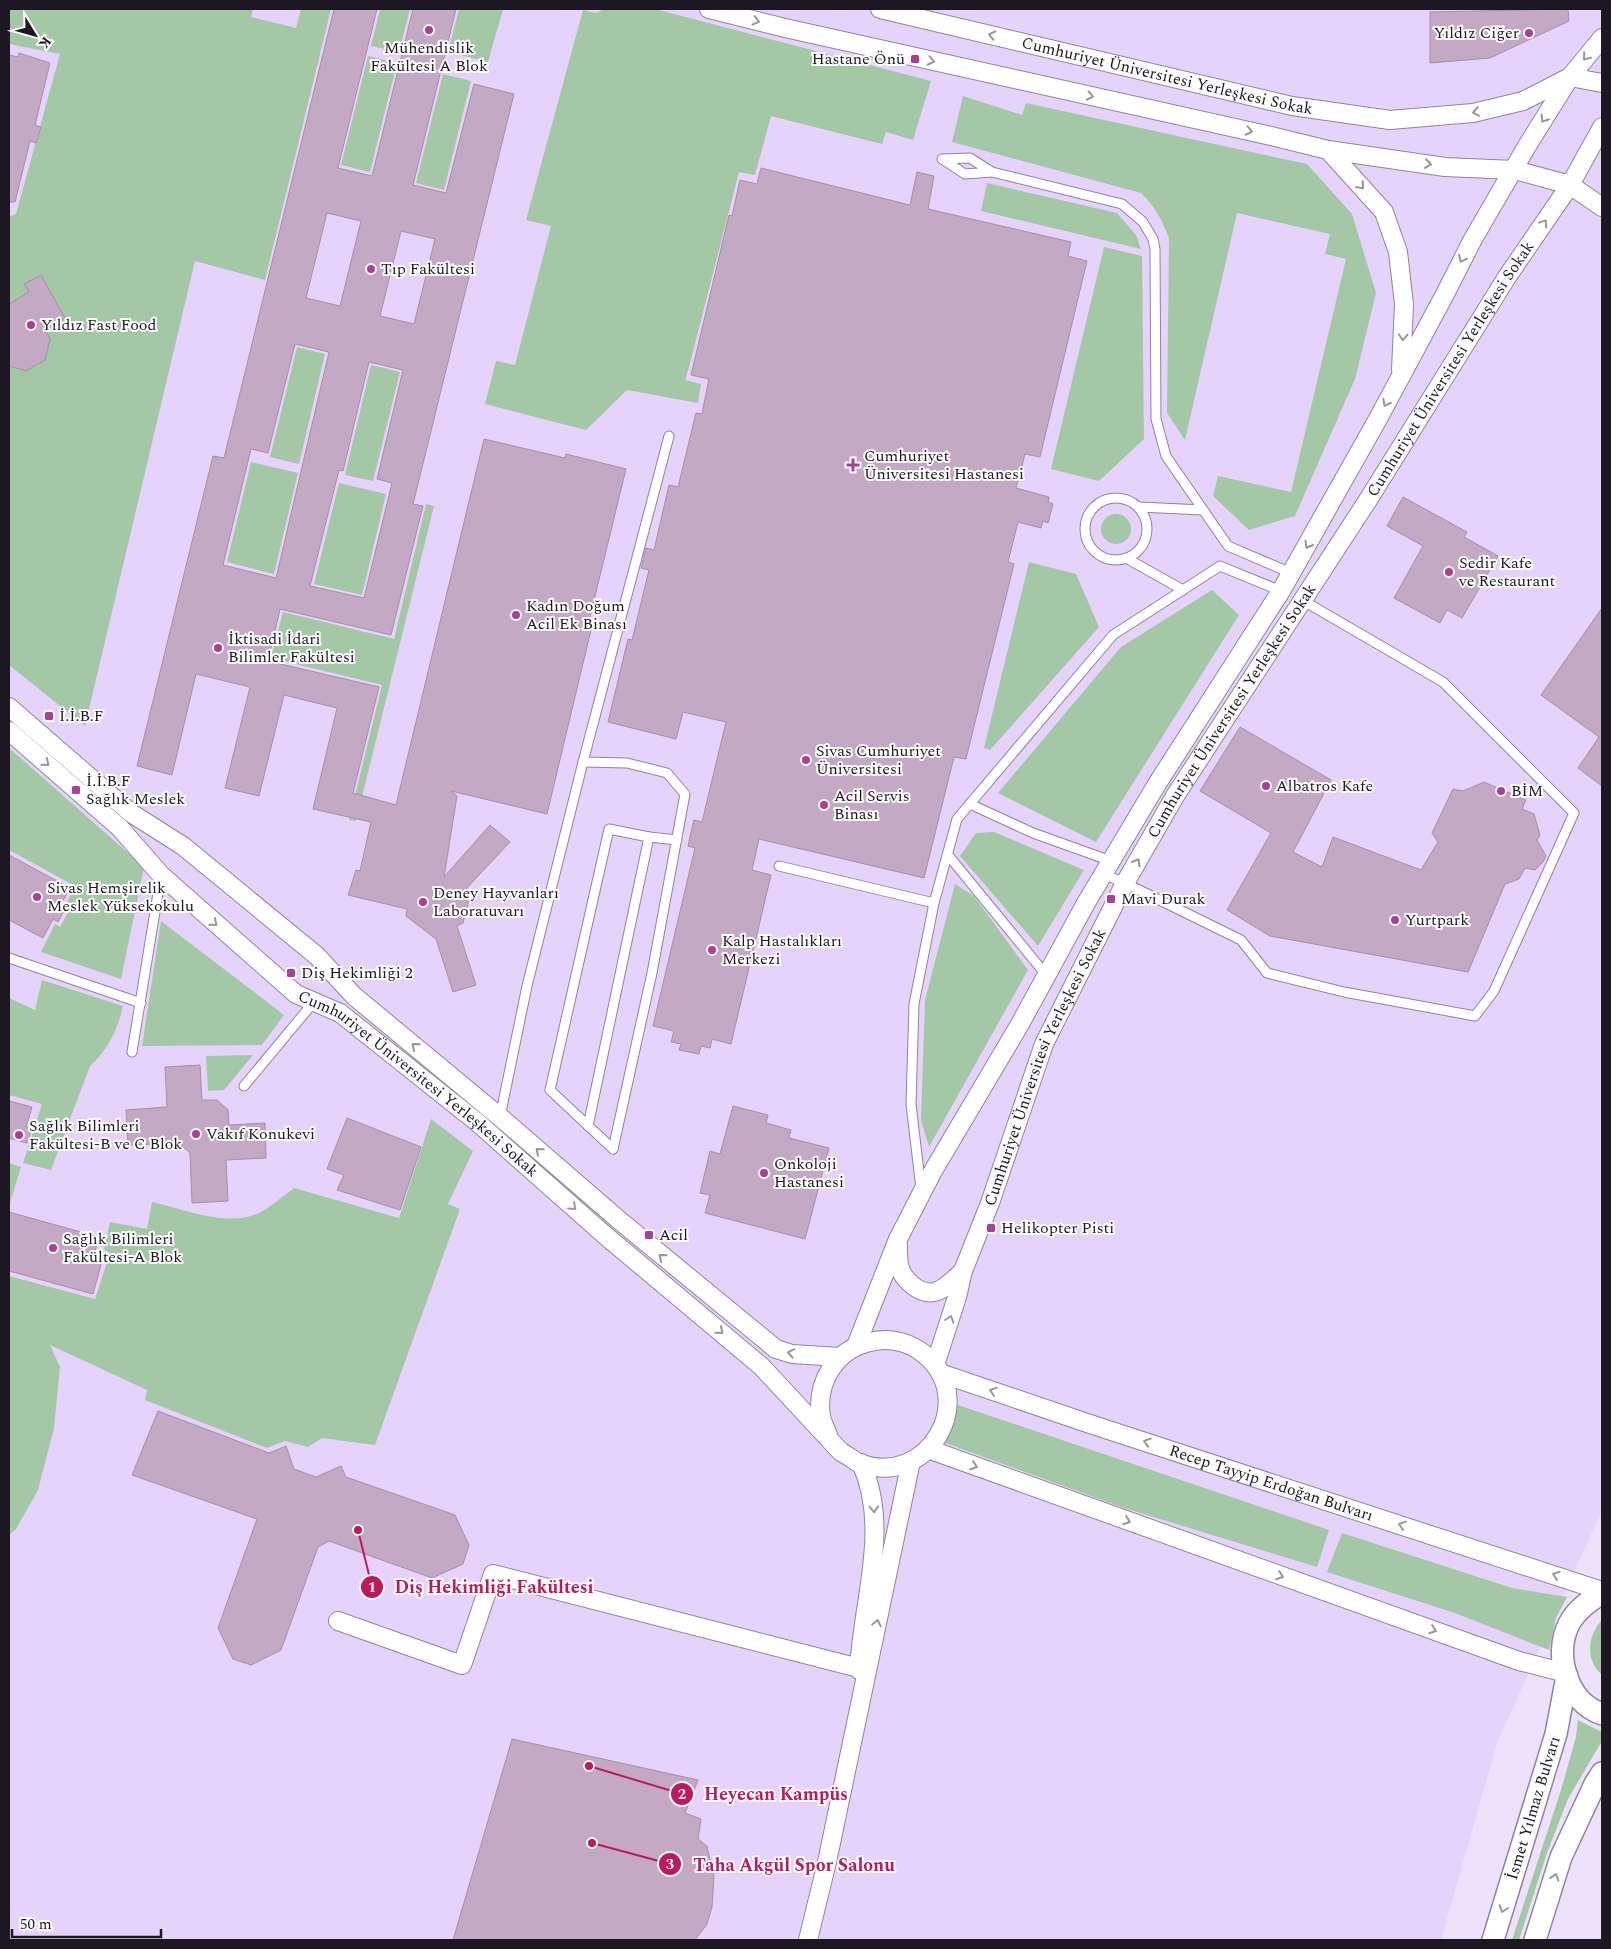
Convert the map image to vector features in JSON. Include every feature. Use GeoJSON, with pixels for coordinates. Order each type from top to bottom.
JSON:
{"type":"FeatureCollection","features":[{"type":"Feature","properties":{"kind":"street"},"geometry":{"type":"LineString","coordinates":[[709,9],[785,28],[1328,150],[1445,167],[1515,170],[1570,185],[1602,207]]}},
{"type":"Feature","properties":{"kind":"street","name":"Cumhuriyet Üniversitesi Yerleşkesi Sokak"},"geometry":{"type":"LineString","coordinates":[[880,9],[1292,106],[1390,120],[1473,113],[1524,100],[1570,77]]}},
{"type":"Feature","properties":{"kind":"street","name":"Cumhuriyet Üniversitesi Yerleşkesi Sokak"},"geometry":{"type":"LineString","coordinates":[[856,1346],[898,1239],[922,1193],[1047,976],[1107,867],[1157,784],[1281,591],[1400,376],[1473,239],[1570,77],[1602,38]]}},
{"type":"Feature","properties":{"kind":"street"},"geometry":{"type":"LineString","coordinates":[[1570,77],[1602,83]]}},
{"type":"Feature","properties":{"kind":"street","name":"Cumhuriyet Üniversitesi Yerleşkesi Sokak"},"geometry":{"type":"LineString","coordinates":[[938,1369],[963,1271],[990,1203],[1044,1044],[1125,883],[1175,796],[1301,600],[1368,500],[1507,277],[1570,185],[1602,127]]}},
{"type":"Feature","properties":{"kind":"street","name":"Cumhuriyet Üniversitesi Yerleşkesi Sokak"},"geometry":{"type":"LineString","coordinates":[[1328,150],[1384,212],[1398,252],[1404,304],[1400,376]]}},
{"type":"Feature","properties":{"kind":"street","name":"Cumhuriyet Üniversitesi Yerleşkesi Sokak"},"geometry":{"type":"LineString","coordinates":[[9,707],[131,813],[183,846],[317,956],[354,996],[500,1117],[619,1220],[776,1349],[792,1354],[840,1357]]}},
{"type":"Feature","properties":{"kind":"street","name":"Cumhuriyet Üniversitesi Yerleşkesi Sokak"},"geometry":{"type":"LineString","coordinates":[[9,731],[120,828],[161,875],[296,994],[340,1013],[483,1127],[607,1237],[761,1366],[841,1452],[861,1463],[875,1467],[894,1467],[911,1461],[928,1449],[941,1432],[947,1413],[947,1392],[938,1369],[929,1357],[912,1346],[894,1340],[874,1340],[856,1346],[840,1357],[827,1374],[820,1395],[821,1417],[829,1438]]}},
{"type":"Feature","properties":{"kind":"street","name":"Cumhuriyet Üniversitesi Yerleşkesi Sokak"},"geometry":{"type":"LineString","coordinates":[[898,1239],[899,1266],[908,1282],[920,1290],[934,1292],[946,1286],[963,1271]]}},
{"type":"Feature","properties":{"kind":"street","name":"Recep Tayyip Erdoğan Bulvarı"},"geometry":{"type":"LineString","coordinates":[[938,1369],[1090,1424],[1602,1592]]}},
{"type":"Feature","properties":{"kind":"street"},"geometry":{"type":"LineString","coordinates":[[928,1449],[1519,1661],[1566,1675]]}},
{"type":"Feature","properties":{"kind":"street"},"geometry":{"type":"LineString","coordinates":[[808,1940],[827,1862],[911,1461]]}},
{"type":"Feature","properties":{"kind":"street"},"geometry":{"type":"LineString","coordinates":[[856,1722],[860,1641],[868,1598],[874,1518],[873,1495],[861,1463]]}},
{"type":"Feature","properties":{"kind":"street"},"geometry":{"type":"LineString","coordinates":[[338,1621],[462,1665],[493,1574],[859,1668]]}},
{"type":"Feature","properties":{"kind":"street","name":"İsmet Yılmaz Bulvarı"},"geometry":{"type":"LineString","coordinates":[[1602,1592],[1583,1605],[1569,1624],[1563,1643],[1563,1664],[1569,1684],[1581,1700],[1602,1714]]}},
{"type":"Feature","properties":{"kind":"street","name":"İsmet Yılmaz Bulvarı"},"geometry":{"type":"LineString","coordinates":[[1493,1940],[1556,1734],[1566,1675]]}},
{"type":"Feature","properties":{"kind":"street"},"geometry":{"type":"LineString","coordinates":[[1535,1940],[1561,1857],[1602,1773]]}},
{"type":"Feature","properties":{"kind":"lane"},"geometry":{"type":"LineString","coordinates":[[992,172],[1122,204],[1136,214],[1149,230],[1155,249],[1156,419],[1166,456],[1228,546],[1291,573]]}},
{"type":"Feature","properties":{"kind":"lane"},"geometry":{"type":"LineString","coordinates":[[500,1117],[526,986],[669,436]]}},
{"type":"Feature","properties":{"kind":"lane"},"geometry":{"type":"LineString","coordinates":[[1139,507],[1147,523],[1145,540],[1134,554],[1126,558],[1109,559],[1094,550],[1086,534],[1087,517],[1098,503],[1106,499],[1124,498],[1139,507],[1203,510]]}},
{"type":"Feature","properties":{"kind":"lane"},"geometry":{"type":"LineString","coordinates":[[1126,558],[1183,590]]}},
{"type":"Feature","properties":{"kind":"lane"},"geometry":{"type":"LineString","coordinates":[[922,1193],[911,1104],[914,1004],[934,902],[957,819],[1113,635],[1220,566],[1281,591]]}},
{"type":"Feature","properties":{"kind":"lane"},"geometry":{"type":"LineString","coordinates":[[970,804],[1107,867],[1125,883],[1241,940],[1267,974],[1344,992],[1475,1016],[1494,991],[1574,813],[1443,682],[1301,600]]}},
{"type":"Feature","properties":{"kind":"lane"},"geometry":{"type":"LineString","coordinates":[[583,762],[627,763],[667,773],[685,794],[677,840],[652,973],[613,1149],[550,1090],[609,829],[649,837],[677,840]]}},
{"type":"Feature","properties":{"kind":"lane"},"geometry":{"type":"LineString","coordinates":[[588,1126],[649,837]]}},
{"type":"Feature","properties":{"kind":"lane"},"geometry":{"type":"LineString","coordinates":[[948,855],[1047,976]]}},
{"type":"Feature","properties":{"kind":"lane"},"geometry":{"type":"LineString","coordinates":[[779,866],[934,902]]}},
{"type":"Feature","properties":{"kind":"lane"},"geometry":{"type":"LineString","coordinates":[[132,1052],[161,875]]}},
{"type":"Feature","properties":{"kind":"lane"},"geometry":{"type":"LineString","coordinates":[[9,958],[141,1003]]}},
{"type":"Feature","properties":{"kind":"lane"},"geometry":{"type":"LineString","coordinates":[[244,1086],[313,1002]]}},
{"type":"Feature","properties":{"kind":"shaded area","name":"Sivas Cumhuriyet Üniversitesi"},"geometry":{"type":"Polygon","coordinates":[[[9,9],[1602,9],[1602,1510],[1497,1743],[1441,1940],[9,1940],[9,9]]]}},
{"type":"Feature","properties":{"kind":"green space"},"geometry":{"type":"Polygon","coordinates":[[[9,9],[253,9],[251,17],[296,28],[301,9],[331,9],[265,280],[195,261],[85,726],[9,665],[9,217],[16,214],[60,54],[9,44],[9,9]]]}},
{"type":"Feature","properties":{"kind":"green space"},"geometry":{"type":"Polygon","coordinates":[[[380,9],[410,9],[399,52],[371,46],[380,9]]]}},
{"type":"Feature","properties":{"kind":"green space"},"geometry":{"type":"Polygon","coordinates":[[[459,9],[503,9],[488,62],[448,52],[459,9]]]}},
{"type":"Feature","properties":{"kind":"green space"},"geometry":{"type":"Polygon","coordinates":[[[604,9],[655,9],[931,81],[913,140],[886,132],[882,144],[771,116],[755,175],[739,172],[685,380],[701,384],[698,403],[627,390],[586,430],[485,404],[496,361],[515,365],[551,226],[526,220],[583,10],[596,13],[604,9]]]}},
{"type":"Feature","properties":{"kind":"green space"},"geometry":{"type":"Polygon","coordinates":[[[368,56],[397,63],[370,172],[341,165],[368,56]]]}},
{"type":"Feature","properties":{"kind":"green space"},"geometry":{"type":"Polygon","coordinates":[[[443,74],[471,81],[444,190],[416,183],[443,74]]]}},
{"type":"Feature","properties":{"kind":"green space"},"geometry":{"type":"Polygon","coordinates":[[[963,96],[1022,115],[1026,103],[1307,164],[1352,214],[1376,293],[1355,379],[1295,516],[1249,530],[1213,496],[1218,476],[1291,492],[1346,259],[1325,254],[1330,234],[1237,213],[1185,440],[1167,413],[1169,238],[1154,208],[1141,193],[952,142],[963,96]]]}},
{"type":"Feature","properties":{"kind":"green space"},"geometry":{"type":"Polygon","coordinates":[[[987,183],[1117,213],[1136,235],[1141,249],[981,211],[987,183]]]}},
{"type":"Feature","properties":{"kind":"green space"},"geometry":{"type":"Polygon","coordinates":[[[1104,247],[1142,256],[1144,439],[1099,481],[1051,469],[1104,247]]]}},
{"type":"Feature","properties":{"kind":"green space"},"geometry":{"type":"Polygon","coordinates":[[[297,347],[325,354],[299,464],[270,457],[297,347]]]}},
{"type":"Feature","properties":{"kind":"green space"},"geometry":{"type":"Polygon","coordinates":[[[371,365],[400,372],[373,481],[345,475],[371,365]]]}},
{"type":"Feature","properties":{"kind":"green space"},"geometry":{"type":"Polygon","coordinates":[[[251,462],[298,473],[274,574],[227,562],[251,462]]]}},
{"type":"Feature","properties":{"kind":"green space"},"geometry":{"type":"Polygon","coordinates":[[[339,483],[386,494],[362,595],[314,584],[339,483]]]}},
{"type":"Feature","properties":{"kind":"green space"},"geometry":{"type":"Polygon","coordinates":[[[426,504],[434,506],[356,821],[349,820],[382,685],[271,658],[283,612],[394,639],[426,504]]]}},
{"type":"Feature","properties":{"kind":"green space"},"geometry":{"type":"Polygon","coordinates":[[[1116,514],[1126,519],[1131,529],[1126,539],[1116,544],[1106,539],[1101,529],[1106,519],[1116,514]]]}},
{"type":"Feature","properties":{"kind":"green space"},"geometry":{"type":"Polygon","coordinates":[[[1029,562],[1076,574],[1099,627],[990,750],[984,748],[1029,562]]]}},
{"type":"Feature","properties":{"kind":"green space"},"geometry":{"type":"Polygon","coordinates":[[[1212,590],[1239,615],[1096,842],[998,793],[1121,647],[1212,590]]]}},
{"type":"Feature","properties":{"kind":"green space"},"geometry":{"type":"Polygon","coordinates":[[[9,748],[144,867],[121,979],[41,952],[55,924],[60,927],[71,907],[66,904],[75,886],[9,850],[9,748]]]}},
{"type":"Feature","properties":{"kind":"green space"},"geometry":{"type":"Polygon","coordinates":[[[994,832],[1084,870],[1038,946],[960,856],[976,833],[994,832]]]}},
{"type":"Feature","properties":{"kind":"green space"},"geometry":{"type":"Polygon","coordinates":[[[955,884],[974,896],[1028,970],[929,1147],[921,1120],[925,1000],[955,884]]]}},
{"type":"Feature","properties":{"kind":"green space"},"geometry":{"type":"Polygon","coordinates":[[[161,921],[284,1015],[262,1045],[142,1046],[161,921]]]}},
{"type":"Feature","properties":{"kind":"green space"},"geometry":{"type":"Polygon","coordinates":[[[42,980],[123,1006],[111,1039],[90,1066],[51,1170],[23,1163],[42,1104],[9,1095],[9,998],[35,1010],[42,980]]]}},
{"type":"Feature","properties":{"kind":"green space"},"geometry":{"type":"Polygon","coordinates":[[[253,1055],[224,1090],[208,1091],[206,1056],[253,1055]]]}},
{"type":"Feature","properties":{"kind":"green space"},"geometry":{"type":"Polygon","coordinates":[[[431,1119],[473,1151],[448,1204],[460,1209],[375,1445],[322,1438],[308,1447],[285,1441],[267,1448],[145,1400],[147,1390],[50,1345],[60,1367],[54,1428],[38,1490],[16,1529],[9,1535],[9,1276],[95,1299],[110,1253],[104,1250],[110,1222],[147,1229],[152,1202],[206,1216],[234,1219],[259,1213],[294,1188],[399,1218],[431,1119]]]}},
{"type":"Feature","properties":{"kind":"green space"},"geometry":{"type":"Polygon","coordinates":[[[9,1163],[21,1167],[10,1203],[9,1203],[9,1163]]]}},
{"type":"Feature","properties":{"kind":"green space"},"geometry":{"type":"Polygon","coordinates":[[[952,1403],[1329,1530],[1317,1567],[1124,1508],[940,1441],[952,1403]]]}},
{"type":"Feature","properties":{"kind":"green space"},"geometry":{"type":"Polygon","coordinates":[[[1342,1533],[1512,1588],[1567,1597],[1556,1618],[1549,1650],[1455,1613],[1327,1572],[1342,1533]]]}},
{"type":"Feature","properties":{"kind":"green space"},"geometry":{"type":"Polygon","coordinates":[[[1602,1620],[1602,1675],[1593,1662],[1590,1648],[1593,1633],[1602,1620]]]}},
{"type":"Feature","properties":{"kind":"green space"},"geometry":{"type":"Polygon","coordinates":[[[1578,1720],[1602,1732],[1602,1741],[1568,1799],[1547,1853],[1519,1940],[1512,1940],[1561,1790],[1576,1737],[1578,1720]]]}},
{"type":"Feature","properties":{"kind":"building"},"geometry":{"type":"Polygon","coordinates":[[[334,9],[377,9],[338,168],[372,176],[413,9],[456,9],[413,185],[446,193],[474,84],[514,94],[413,504],[423,506],[391,635],[280,609],[268,661],[379,687],[353,793],[396,805],[484,439],[565,458],[566,454],[626,469],[587,629],[591,630],[547,814],[451,791],[457,796],[444,877],[490,825],[510,842],[465,890],[470,895],[463,923],[457,926],[476,985],[453,992],[436,939],[406,916],[407,909],[348,895],[356,870],[360,871],[371,822],[313,809],[337,708],[284,695],[259,796],[225,788],[250,687],[196,674],[172,775],[137,766],[213,456],[224,458],[334,9]],[[327,213],[306,298],[340,306],[361,221],[327,213]],[[401,231],[380,316],[414,324],[435,239],[401,231]],[[295,344],[268,453],[251,449],[223,565],[276,578],[329,352],[295,344]],[[369,362],[343,471],[339,470],[310,586],[364,598],[392,483],[377,479],[403,370],[369,362]]]}},
{"type":"Feature","properties":{"kind":"building"},"geometry":{"type":"Polygon","coordinates":[[[1568,9],[1569,21],[1490,58],[1430,63],[1430,12],[1568,9]]]}},
{"type":"Feature","properties":{"kind":"building"},"geometry":{"type":"Polygon","coordinates":[[[19,53],[50,63],[35,125],[41,127],[36,143],[30,141],[15,202],[9,202],[9,55],[18,57],[19,53]]]}},
{"type":"Feature","properties":{"kind":"building"},"geometry":{"type":"Polygon","coordinates":[[[761,168],[910,205],[917,172],[934,176],[928,209],[1071,242],[1068,256],[1087,261],[1040,457],[1025,454],[1016,488],[1049,497],[1048,502],[1053,504],[1048,523],[1043,521],[1041,528],[1018,522],[1008,562],[1014,564],[966,759],[954,757],[924,878],[759,839],[752,870],[771,875],[731,1044],[712,1039],[710,1048],[701,1046],[699,1054],[679,1050],[681,1044],[671,1042],[674,1031],[653,1026],[695,848],[688,846],[694,820],[702,822],[726,722],[683,712],[676,739],[608,722],[628,639],[632,640],[649,570],[641,568],[646,548],[654,550],[669,485],[678,487],[696,413],[702,414],[709,379],[691,375],[729,215],[732,216],[740,180],[757,184],[761,168]]]}},
{"type":"Feature","properties":{"kind":"building","name":"Yıldız Fast Food"},"geometry":{"type":"Polygon","coordinates":[[[41,275],[65,318],[45,329],[50,339],[45,360],[26,371],[9,366],[9,304],[29,292],[24,284],[41,275]]]}},
{"type":"Feature","properties":{"kind":"building","name":"Sedir Kafe ve Restaurant"},"geometry":{"type":"Polygon","coordinates":[[[1403,497],[1467,532],[1464,537],[1498,556],[1462,618],[1447,610],[1440,623],[1394,598],[1423,546],[1387,526],[1403,497]]]}},
{"type":"Feature","properties":{"kind":"building"},"geometry":{"type":"Polygon","coordinates":[[[1602,608],[1602,786],[1578,768],[1599,737],[1541,695],[1602,608]]]}},
{"type":"Feature","properties":{"kind":"building"},"geometry":{"type":"Polygon","coordinates":[[[1240,727],[1331,780],[1293,852],[1322,867],[1333,837],[1421,870],[1438,842],[1432,833],[1453,789],[1463,791],[1484,782],[1526,800],[1522,809],[1534,814],[1540,835],[1537,840],[1546,856],[1535,870],[1525,868],[1519,879],[1505,884],[1468,972],[1270,936],[1227,910],[1271,833],[1200,791],[1240,727]]]}},
{"type":"Feature","properties":{"kind":"building","name":"Sivas Hemşirelik Meslek Yüksekokulu"},"geometry":{"type":"Polygon","coordinates":[[[9,855],[70,888],[60,906],[65,909],[58,922],[53,919],[43,938],[9,920],[9,855]]]}},
{"type":"Feature","properties":{"kind":"building","name":"Vakıf Konukevi"},"geometry":{"type":"Polygon","coordinates":[[[200,1065],[202,1100],[217,1100],[228,1110],[229,1125],[265,1123],[266,1158],[226,1160],[228,1201],[192,1203],[190,1153],[179,1143],[128,1145],[126,1110],[167,1107],[165,1067],[200,1065]]]}},
{"type":"Feature","properties":{"kind":"building","name":"Sağlık Bilimleri Fakültesi-B ve C Blok"},"geometry":{"type":"Polygon","coordinates":[[[9,1101],[32,1107],[26,1127],[32,1128],[27,1143],[9,1138],[9,1101]]]}},
{"type":"Feature","properties":{"kind":"building","name":"Onkoloji Hastanesi"},"geometry":{"type":"Polygon","coordinates":[[[733,1106],[768,1115],[766,1123],[791,1130],[789,1138],[829,1148],[805,1239],[705,1213],[710,1195],[700,1193],[710,1151],[720,1154],[733,1106]]]}},
{"type":"Feature","properties":{"kind":"building"},"geometry":{"type":"Polygon","coordinates":[[[347,1118],[421,1147],[400,1210],[337,1190],[344,1175],[327,1169],[347,1118]]]}},
{"type":"Feature","properties":{"kind":"building","name":"Sağlık Bilimleri Fakültesi-A Blok"},"geometry":{"type":"Polygon","coordinates":[[[9,1212],[99,1237],[93,1258],[102,1261],[93,1294],[9,1271],[9,1212]]]}},
{"type":"Feature","properties":{"kind":"building"},"geometry":{"type":"Polygon","coordinates":[[[158,1411],[269,1453],[286,1446],[294,1469],[316,1477],[341,1466],[346,1477],[455,1515],[469,1545],[463,1564],[432,1578],[329,1541],[318,1547],[281,1650],[251,1665],[233,1659],[218,1628],[257,1519],[132,1475],[158,1411]]]}},
{"type":"Feature","properties":{"kind":"building"},"geometry":{"type":"Polygon","coordinates":[[[512,1739],[698,1780],[685,1813],[701,1819],[698,1839],[707,1846],[714,1877],[712,1907],[707,1924],[695,1940],[453,1940],[512,1739]]]}},
{"type":"Feature","properties":{"kind":"place","name":"Mühendislik Fakültesi A Blok"},"geometry":{"type":"Point","coordinates":[429,30]}},
{"type":"Feature","properties":{"kind":"place","name":"Yıldız Ciğer"},"geometry":{"type":"Point","coordinates":[1529,33]}},
{"type":"Feature","properties":{"kind":"place","name":"Hastane Önü"},"geometry":{"type":"Point","coordinates":[915,59]}},
{"type":"Feature","properties":{"kind":"place","name":"Tıp Fakültesi"},"geometry":{"type":"Point","coordinates":[371,269]}},
{"type":"Feature","properties":{"kind":"place","name":"Yıldız Fast Food"},"geometry":{"type":"Point","coordinates":[31,325]}},
{"type":"Feature","properties":{"kind":"place","name":"Cumhuriyet Üniversitesi Hastanesi"},"geometry":{"type":"Point","coordinates":[853,465]}},
{"type":"Feature","properties":{"kind":"place","name":"Sedir Kafe ve Restaurant"},"geometry":{"type":"Point","coordinates":[1449,572]}},
{"type":"Feature","properties":{"kind":"place","name":"Kadın Doğum Acil Ek Binası"},"geometry":{"type":"Point","coordinates":[516,615]}},
{"type":"Feature","properties":{"kind":"place","name":"İktisadi İdari Bilimler Fakültesi"},"geometry":{"type":"Point","coordinates":[218,648]}},
{"type":"Feature","properties":{"kind":"place","name":"İ.İ.B.F"},"geometry":{"type":"Point","coordinates":[49,716]}},
{"type":"Feature","properties":{"kind":"place","name":"Sivas Cumhuriyet Üniversitesi"},"geometry":{"type":"Point","coordinates":[806,760]}},
{"type":"Feature","properties":{"kind":"place","name":"Albatros Kafe"},"geometry":{"type":"Point","coordinates":[1266,786]}},
{"type":"Feature","properties":{"kind":"place","name":"İ.İ.B.F Sağlık Meslek"},"geometry":{"type":"Point","coordinates":[76,790]}},
{"type":"Feature","properties":{"kind":"place","name":"BİM"},"geometry":{"type":"Point","coordinates":[1501,791]}},
{"type":"Feature","properties":{"kind":"place","name":"Acil Servis Binası"},"geometry":{"type":"Point","coordinates":[824,805]}},
{"type":"Feature","properties":{"kind":"place","name":"Sivas Hemşirelik Meslek Yüksekokulu"},"geometry":{"type":"Point","coordinates":[37,897]}},
{"type":"Feature","properties":{"kind":"place","name":"Mavi Durak"},"geometry":{"type":"Point","coordinates":[1111,899]}},
{"type":"Feature","properties":{"kind":"place","name":"Deney Hayvanları Laboratuvarı"},"geometry":{"type":"Point","coordinates":[423,902]}},
{"type":"Feature","properties":{"kind":"place","name":"Yurtpark"},"geometry":{"type":"Point","coordinates":[1395,920]}},
{"type":"Feature","properties":{"kind":"place","name":"Kalp Hastalıkları Merkezi"},"geometry":{"type":"Point","coordinates":[712,950]}},
{"type":"Feature","properties":{"kind":"place","name":"Diş Hekimliği 2"},"geometry":{"type":"Point","coordinates":[291,973]}},
{"type":"Feature","properties":{"kind":"place","name":"Vakıf Konukevi"},"geometry":{"type":"Point","coordinates":[196,1134]}},
{"type":"Feature","properties":{"kind":"place","name":"Sağlık Bilimleri Fakültesi-B ve C Blok"},"geometry":{"type":"Point","coordinates":[19,1135]}},
{"type":"Feature","properties":{"kind":"place","name":"Onkoloji Hastanesi"},"geometry":{"type":"Point","coordinates":[764,1173]}},
{"type":"Feature","properties":{"kind":"place","name":"Helikopter Pisti"},"geometry":{"type":"Point","coordinates":[991,1228]}},
{"type":"Feature","properties":{"kind":"place","name":"Acil"},"geometry":{"type":"Point","coordinates":[649,1235]}},
{"type":"Feature","properties":{"kind":"place","name":"Sağlık Bilimleri Fakültesi-A Blok"},"geometry":{"type":"Point","coordinates":[53,1248]}},
{"type":"Feature","properties":{"kind":"place","name":"Diş Hekimliği Fakültesi"},"geometry":{"type":"Point","coordinates":[358,1530]}},
{"type":"Feature","properties":{"kind":"place","name":"Heyecan Kampüs"},"geometry":{"type":"Point","coordinates":[589,1766]}},
{"type":"Feature","properties":{"kind":"place","name":"Taha Akgül Spor Salonu"},"geometry":{"type":"Point","coordinates":[592,1843]}}]}
